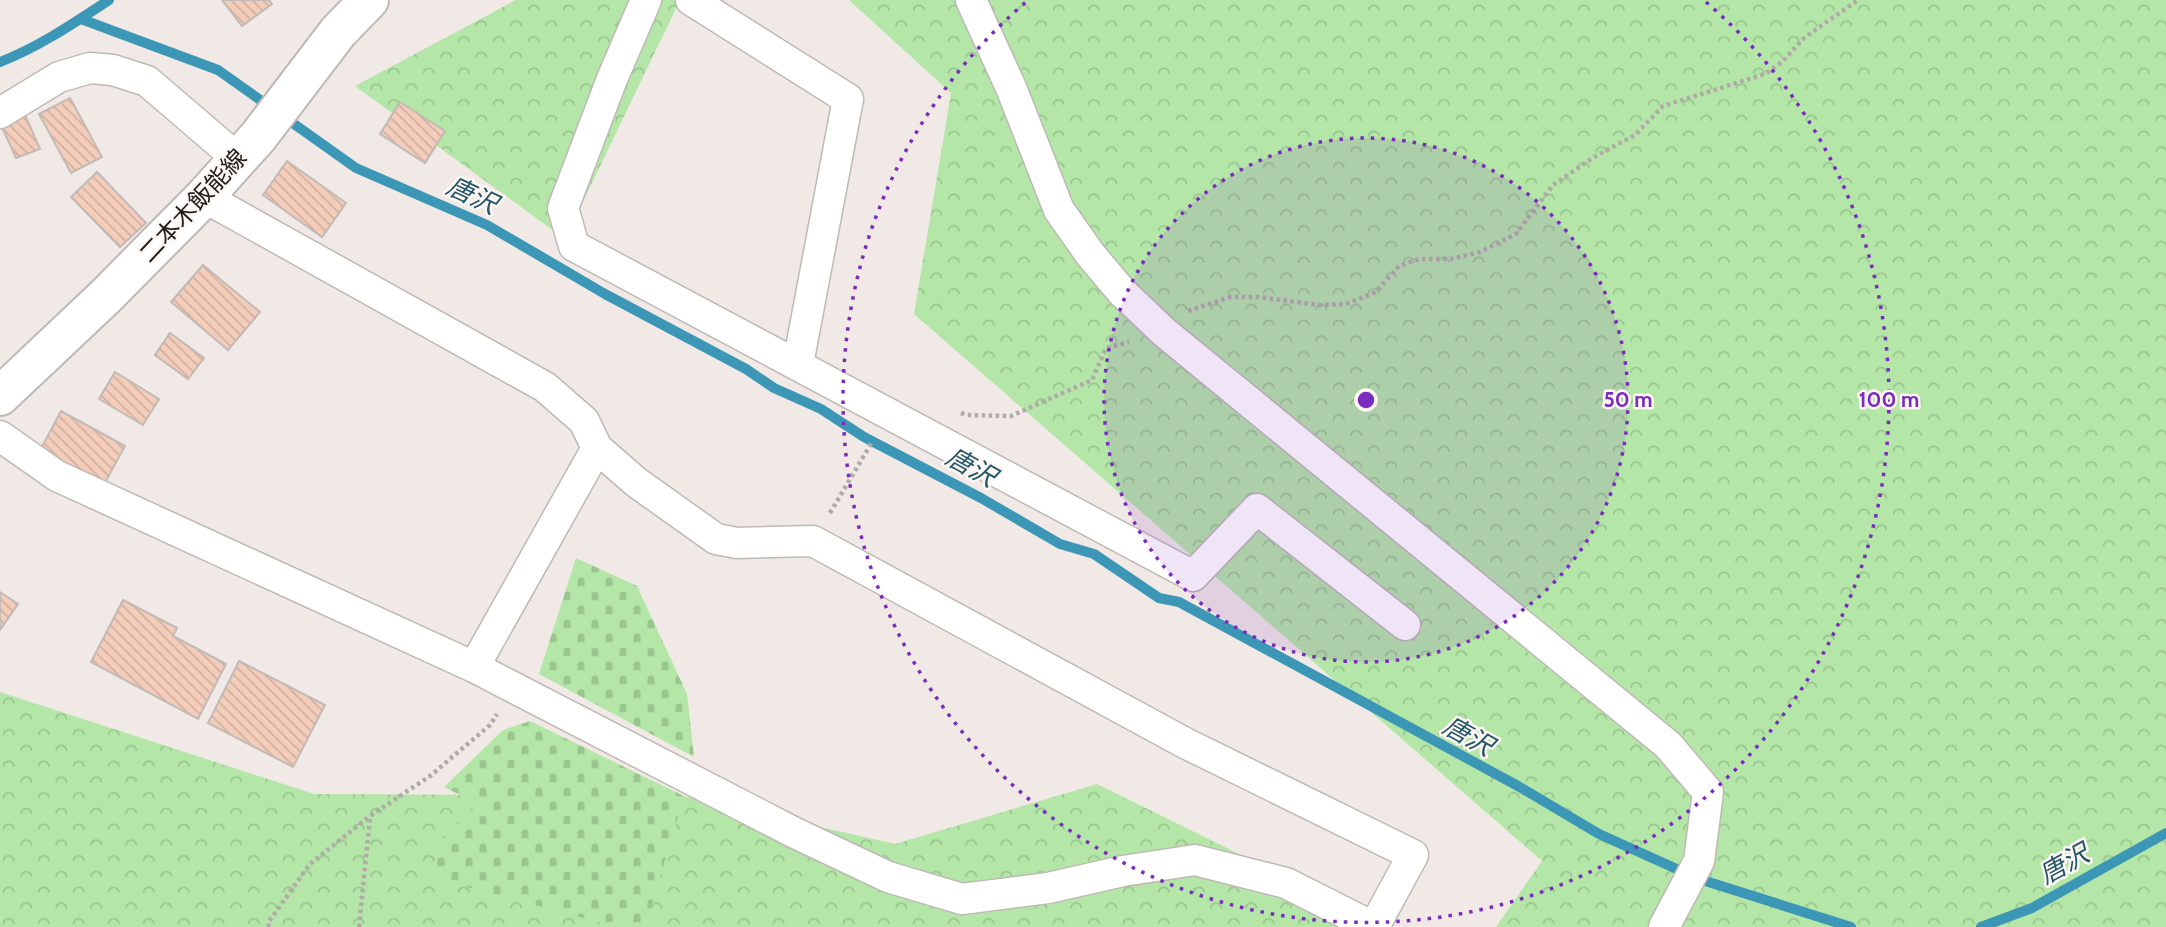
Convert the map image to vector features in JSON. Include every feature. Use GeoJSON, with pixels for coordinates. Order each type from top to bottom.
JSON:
{"type":"FeatureCollection","features":[{"type":"Feature","properties":{"kind":"main road","name":"二本木飯能線"},"geometry":{"type":"LineString","coordinates":[[0,396],[106,296],[204,197],[248,148],[338,32],[369,0]]}},
{"type":"Feature","properties":{"kind":"street"},"geometry":{"type":"LineString","coordinates":[[646,0],[612,79],[563,208],[574,246],[798,364],[887,420],[1193,576],[1257,509],[1405,625]]}},
{"type":"Feature","properties":{"kind":"street"},"geometry":{"type":"LineString","coordinates":[[691,0],[848,99],[798,364]]}},
{"type":"Feature","properties":{"kind":"street"},"geometry":{"type":"LineString","coordinates":[[971,0],[1012,90],[1059,210],[1090,254],[1122,292],[1164,332],[1668,745],[1708,792],[1699,861],[1668,918]]}},
{"type":"Feature","properties":{"kind":"street"},"geometry":{"type":"LineString","coordinates":[[0,113],[59,77],[90,68],[113,70],[147,81],[248,148]]}},
{"type":"Feature","properties":{"kind":"street"},"geometry":{"type":"LineString","coordinates":[[0,436],[57,476],[474,667],[793,832],[888,877],[962,899],[1048,888],[1123,871],[1195,860],[1286,883],[1373,927],[1413,855],[1185,743],[813,541],[737,543],[716,539],[636,482],[597,448],[583,421],[545,387],[204,197]]}},
{"type":"Feature","properties":{"kind":"street"},"geometry":{"type":"LineString","coordinates":[[474,667],[597,448]]}},
{"type":"Feature","properties":{"kind":"path"},"geometry":{"type":"LineString","coordinates":[[1164,332],[1189,310],[1230,297],[1258,297],[1319,305],[1346,304],[1377,292],[1399,266],[1419,259],[1451,259],[1480,252],[1516,234],[1553,185],[1594,157],[1635,135],[1663,106],[1765,74],[1782,62],[1804,38],[1858,0]]}},
{"type":"Feature","properties":{"kind":"path"},"geometry":{"type":"LineString","coordinates":[[955,411],[967,415],[1011,416],[1092,380],[1106,348]]}},
{"type":"Feature","properties":{"kind":"path"},"geometry":{"type":"LineString","coordinates":[[813,541],[887,420]]}},
{"type":"Feature","properties":{"kind":"path"},"geometry":{"type":"LineString","coordinates":[[269,927],[268,923],[310,864],[370,816],[430,776],[490,724],[514,688]]}},
{"type":"Feature","properties":{"kind":"path"},"geometry":{"type":"LineString","coordinates":[[359,927],[370,816]]}},
{"type":"Feature","properties":{"kind":"green space"},"geometry":{"type":"Polygon","coordinates":[[[516,0],[680,0],[565,239],[355,86],[516,0]]]}},
{"type":"Feature","properties":{"kind":"green space"},"geometry":{"type":"Polygon","coordinates":[[[849,0],[2166,0],[2166,927],[1496,927],[1542,861],[914,314],[951,93],[849,0]]]}},
{"type":"Feature","properties":{"kind":"green space"},"geometry":{"type":"Polygon","coordinates":[[[576,558],[637,586],[687,694],[694,757],[539,674],[576,558]]]}},
{"type":"Feature","properties":{"kind":"green space"},"geometry":{"type":"Polygon","coordinates":[[[0,692],[314,794],[684,796],[895,844],[1097,784],[1387,927],[0,927],[0,692]]]}},
{"type":"Feature","properties":{"kind":"green space"},"geometry":{"type":"Polygon","coordinates":[[[530,721],[684,796],[645,927],[617,927],[433,878],[436,844],[477,803],[444,787],[503,730],[530,721]]]}},
{"type":"Feature","properties":{"kind":"building"},"geometry":{"type":"Polygon","coordinates":[[[222,0],[269,0],[272,4],[242,26],[222,0]]]}},
{"type":"Feature","properties":{"kind":"building"},"geometry":{"type":"Polygon","coordinates":[[[70,98],[102,157],[71,173],[39,114],[70,98]]]}},
{"type":"Feature","properties":{"kind":"building"},"geometry":{"type":"Polygon","coordinates":[[[400,102],[445,131],[425,163],[380,134],[400,102]]]}},
{"type":"Feature","properties":{"kind":"building"},"geometry":{"type":"Polygon","coordinates":[[[25,115],[40,149],[16,158],[1,125],[25,115]]]}},
{"type":"Feature","properties":{"kind":"building"},"geometry":{"type":"Polygon","coordinates":[[[287,161],[346,203],[322,237],[263,195],[287,161]]]}},
{"type":"Feature","properties":{"kind":"building"},"geometry":{"type":"Polygon","coordinates":[[[97,172],[146,223],[120,247],[71,197],[97,172]]]}},
{"type":"Feature","properties":{"kind":"building"},"geometry":{"type":"Polygon","coordinates":[[[203,265],[260,312],[228,350],[171,302],[203,265]]]}},
{"type":"Feature","properties":{"kind":"building"},"geometry":{"type":"Polygon","coordinates":[[[170,333],[204,358],[188,379],[155,355],[170,333]]]}},
{"type":"Feature","properties":{"kind":"building"},"geometry":{"type":"Polygon","coordinates":[[[115,372],[159,399],[143,425],[99,399],[115,372]]]}},
{"type":"Feature","properties":{"kind":"building"},"geometry":{"type":"Polygon","coordinates":[[[61,411],[125,446],[101,490],[38,454],[61,411]]]}},
{"type":"Feature","properties":{"kind":"building"},"geometry":{"type":"Polygon","coordinates":[[[0,592],[18,604],[0,630],[0,592]]]}},
{"type":"Feature","properties":{"kind":"building"},"geometry":{"type":"Polygon","coordinates":[[[123,600],[177,628],[173,636],[226,664],[198,719],[91,662],[123,600]]]}},
{"type":"Feature","properties":{"kind":"building"},"geometry":{"type":"Polygon","coordinates":[[[239,661],[325,705],[293,767],[208,723],[239,661]]]}},
{"type":"Feature","properties":{"kind":"waterway"},"geometry":{"type":"LineString","coordinates":[[0,62],[42,42],[109,0]]}},
{"type":"Feature","properties":{"kind":"waterway","name":"唐沢"},"geometry":{"type":"LineString","coordinates":[[81,19],[218,70],[356,168],[487,225],[605,294],[746,369],[774,388],[821,409],[864,437],[981,498],[1060,544],[1094,554],[1159,598],[1179,602],[1518,786],[1599,834],[1699,879],[1851,927]]}},
{"type":"Feature","properties":{"kind":"waterway","name":"唐沢"},"geometry":{"type":"LineString","coordinates":[[1981,927],[2032,908],[2166,833]]}}]}
